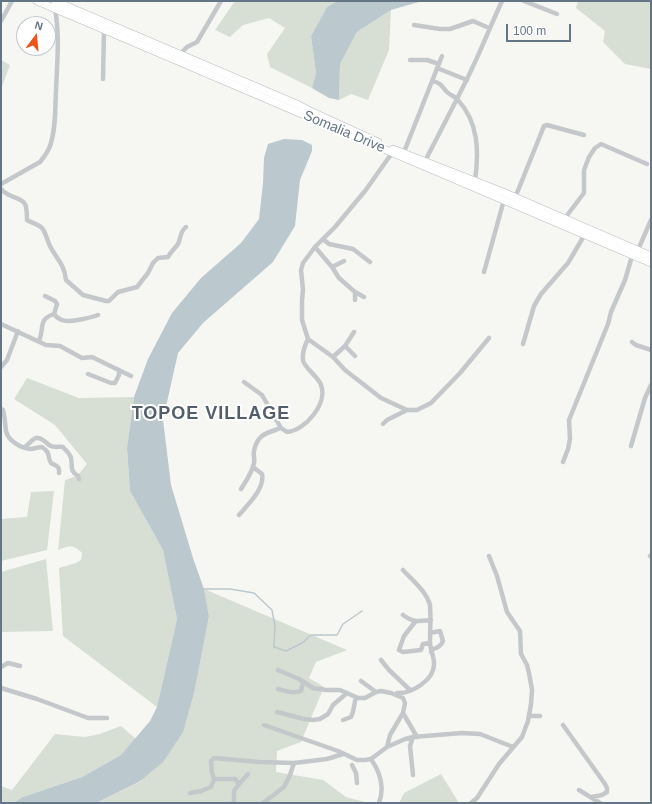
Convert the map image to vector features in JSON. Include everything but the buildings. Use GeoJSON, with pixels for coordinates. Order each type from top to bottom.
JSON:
{"type":"FeatureCollection","features":[{"type":"Feature","properties":{"kind":"main road","name":"Somalia Drive"},"geometry":{"type":"LineString","coordinates":[[37,1],[54,5],[180,54],[300,104],[312,112],[391,148],[565,218],[635,251],[651,263]]}},
{"type":"Feature","properties":{"kind":"main road","name":"Somalia Drive"},"geometry":{"type":"LineString","coordinates":[[54,5],[104,30],[392,153],[585,234],[651,256]]}},
{"type":"Feature","properties":{"kind":"street"},"geometry":{"type":"LineString","coordinates":[[1,21],[12,1]]}},
{"type":"Feature","properties":{"kind":"street"},"geometry":{"type":"LineString","coordinates":[[180,54],[187,47],[197,42],[221,1]]}},
{"type":"Feature","properties":{"kind":"street"},"geometry":{"type":"LineString","coordinates":[[425,161],[467,80],[502,1]]}},
{"type":"Feature","properties":{"kind":"street"},"geometry":{"type":"LineString","coordinates":[[524,1],[557,14]]}},
{"type":"Feature","properties":{"kind":"street"},"geometry":{"type":"LineString","coordinates":[[1,184],[40,162],[44,158],[50,146],[55,113],[58,63],[58,32],[54,5]]}},
{"type":"Feature","properties":{"kind":"street"},"geometry":{"type":"LineString","coordinates":[[414,24],[440,29],[450,29],[473,21],[489,28]]}},
{"type":"Feature","properties":{"kind":"street"},"geometry":{"type":"LineString","coordinates":[[103,79],[104,30]]}},
{"type":"Feature","properties":{"kind":"street"},"geometry":{"type":"LineString","coordinates":[[404,152],[442,56]]}},
{"type":"Feature","properties":{"kind":"street"},"geometry":{"type":"LineString","coordinates":[[410,60],[428,60],[467,80]]}},
{"type":"Feature","properties":{"kind":"street"},"geometry":{"type":"LineString","coordinates":[[433,81],[440,83],[444,86],[446,91],[457,99],[467,114],[475,131],[477,162],[475,181]]}},
{"type":"Feature","properties":{"kind":"street"},"geometry":{"type":"LineString","coordinates":[[515,198],[544,126],[584,135]]}},
{"type":"Feature","properties":{"kind":"street"},"geometry":{"type":"LineString","coordinates":[[565,218],[584,194],[584,170],[589,157],[595,148],[601,144],[647,164]]}},
{"type":"Feature","properties":{"kind":"street"},"geometry":{"type":"LineString","coordinates":[[392,153],[365,191],[315,247],[303,264],[301,270],[303,290],[302,320],[308,339],[333,357],[345,370],[381,398],[407,410],[417,410],[431,403],[460,373],[488,338]]}},
{"type":"Feature","properties":{"kind":"street"},"geometry":{"type":"LineString","coordinates":[[1,188],[8,196],[24,202],[28,220],[41,227],[66,272],[66,280],[84,295],[106,301],[109,301],[118,292],[137,287],[158,258],[168,258],[171,250],[177,246],[182,231],[186,227]]}},
{"type":"Feature","properties":{"kind":"street"},"geometry":{"type":"LineString","coordinates":[[484,272],[504,200]]}},
{"type":"Feature","properties":{"kind":"street"},"geometry":{"type":"LineString","coordinates":[[563,462],[569,444],[569,420],[608,324],[611,312],[625,280],[635,251],[651,220]]}},
{"type":"Feature","properties":{"kind":"street"},"geometry":{"type":"LineString","coordinates":[[523,344],[534,306],[540,294],[568,262],[585,234]]}},
{"type":"Feature","properties":{"kind":"street"},"geometry":{"type":"LineString","coordinates":[[323,239],[329,244],[353,249],[370,262]]}},
{"type":"Feature","properties":{"kind":"street"},"geometry":{"type":"LineString","coordinates":[[315,247],[339,278],[355,292],[364,297]]}},
{"type":"Feature","properties":{"kind":"street"},"geometry":{"type":"LineString","coordinates":[[332,267],[344,261]]}},
{"type":"Feature","properties":{"kind":"street"},"geometry":{"type":"LineString","coordinates":[[355,292],[355,300]]}},
{"type":"Feature","properties":{"kind":"street"},"geometry":{"type":"LineString","coordinates":[[39,341],[42,322],[45,318],[54,314],[57,304],[55,301],[45,296]]}},
{"type":"Feature","properties":{"kind":"street"},"geometry":{"type":"LineString","coordinates":[[54,314],[59,319],[68,322],[98,315]]}},
{"type":"Feature","properties":{"kind":"street"},"geometry":{"type":"LineString","coordinates":[[1,324],[46,345],[60,346],[80,357],[92,357],[131,376]]}},
{"type":"Feature","properties":{"kind":"street"},"geometry":{"type":"LineString","coordinates":[[1,367],[6,360],[18,331]]}},
{"type":"Feature","properties":{"kind":"street"},"geometry":{"type":"LineString","coordinates":[[333,357],[345,346],[354,332]]}},
{"type":"Feature","properties":{"kind":"street"},"geometry":{"type":"LineString","coordinates":[[244,382],[262,395],[281,428],[287,432],[302,426],[309,421],[319,404],[322,389],[317,378],[303,359],[305,345],[308,339]]}},
{"type":"Feature","properties":{"kind":"street"},"geometry":{"type":"LineString","coordinates":[[632,342],[651,350]]}},
{"type":"Feature","properties":{"kind":"street"},"geometry":{"type":"LineString","coordinates":[[345,346],[355,356]]}},
{"type":"Feature","properties":{"kind":"street"},"geometry":{"type":"LineString","coordinates":[[88,374],[114,383],[117,381],[119,370]]}},
{"type":"Feature","properties":{"kind":"street"},"geometry":{"type":"LineString","coordinates":[[631,446],[645,398],[651,385]]}},
{"type":"Feature","properties":{"kind":"street"},"geometry":{"type":"LineString","coordinates":[[1,409],[3,410],[5,416],[8,437],[12,442],[30,449],[42,447],[49,454],[51,463],[58,466],[59,473]]}},
{"type":"Feature","properties":{"kind":"street"},"geometry":{"type":"LineString","coordinates":[[384,424],[387,420],[407,410]]}},
{"type":"Feature","properties":{"kind":"street"},"geometry":{"type":"LineString","coordinates":[[241,488],[248,478],[255,461],[254,450],[257,440],[262,434],[281,428]]}},
{"type":"Feature","properties":{"kind":"street"},"geometry":{"type":"LineString","coordinates":[[25,447],[37,437],[50,446],[64,447],[71,458],[74,474],[78,476],[79,479]]}},
{"type":"Feature","properties":{"kind":"street"},"geometry":{"type":"LineString","coordinates":[[239,515],[259,490],[263,479],[262,474],[253,467]]}},
{"type":"Feature","properties":{"kind":"street"},"geometry":{"type":"LineString","coordinates":[[471,803],[499,764],[522,737],[529,716],[532,690],[527,666],[521,654],[520,631],[506,612],[497,576],[490,556]]}},
{"type":"Feature","properties":{"kind":"street"},"geometry":{"type":"LineString","coordinates":[[278,670],[313,688],[323,690],[340,690],[356,697],[365,698],[376,692],[391,693],[409,691],[424,683],[432,673],[434,663],[430,643],[430,605],[421,588],[404,570]]}},
{"type":"Feature","properties":{"kind":"street"},"geometry":{"type":"LineString","coordinates":[[403,615],[415,622],[431,620]]}},
{"type":"Feature","properties":{"kind":"street"},"geometry":{"type":"LineString","coordinates":[[415,622],[404,636],[398,650],[403,652],[421,650],[423,644],[430,643]]}},
{"type":"Feature","properties":{"kind":"street"},"geometry":{"type":"LineString","coordinates":[[430,633],[440,631],[443,641],[442,645],[431,652]]}},
{"type":"Feature","properties":{"kind":"street"},"geometry":{"type":"LineString","coordinates":[[380,660],[409,691]]}},
{"type":"Feature","properties":{"kind":"street"},"geometry":{"type":"LineString","coordinates":[[1,667],[8,663],[20,666]]}},
{"type":"Feature","properties":{"kind":"street"},"geometry":{"type":"LineString","coordinates":[[361,681],[376,692]]}},
{"type":"Feature","properties":{"kind":"street"},"geometry":{"type":"LineString","coordinates":[[278,689],[295,693],[299,692],[301,691],[303,682]]}},
{"type":"Feature","properties":{"kind":"street"},"geometry":{"type":"LineString","coordinates":[[336,684],[340,690]]}},
{"type":"Feature","properties":{"kind":"street"},"geometry":{"type":"LineString","coordinates":[[1,688],[37,699],[88,718],[107,718]]}},
{"type":"Feature","properties":{"kind":"street"},"geometry":{"type":"LineString","coordinates":[[387,747],[390,736],[403,712],[409,691]]}},
{"type":"Feature","properties":{"kind":"street"},"geometry":{"type":"LineString","coordinates":[[277,712],[304,719],[320,719],[328,714],[333,705],[347,693]]}},
{"type":"Feature","properties":{"kind":"street"},"geometry":{"type":"LineString","coordinates":[[391,693],[403,698],[405,704]]}},
{"type":"Feature","properties":{"kind":"street"},"geometry":{"type":"LineString","coordinates":[[343,720],[351,717],[354,710],[353,705],[356,697]]}},
{"type":"Feature","properties":{"kind":"street"},"geometry":{"type":"LineString","coordinates":[[403,712],[415,737]]}},
{"type":"Feature","properties":{"kind":"street"},"geometry":{"type":"LineString","coordinates":[[529,716],[540,716]]}},
{"type":"Feature","properties":{"kind":"street"},"geometry":{"type":"LineString","coordinates":[[264,725],[357,760],[371,759],[387,747],[405,739],[462,733],[480,734],[513,747]]}},
{"type":"Feature","properties":{"kind":"street"},"geometry":{"type":"LineString","coordinates":[[564,725],[607,788],[604,794],[592,797]]}},
{"type":"Feature","properties":{"kind":"street"},"geometry":{"type":"LineString","coordinates":[[413,775],[410,746],[415,737]]}},
{"type":"Feature","properties":{"kind":"street"},"geometry":{"type":"LineString","coordinates":[[190,793],[211,787],[214,780],[211,764],[214,758],[253,762],[294,763],[327,759],[343,754]]}},
{"type":"Feature","properties":{"kind":"street"},"geometry":{"type":"LineString","coordinates":[[371,759],[381,781],[382,793],[379,803]]}},
{"type":"Feature","properties":{"kind":"street"},"geometry":{"type":"LineString","coordinates":[[263,803],[284,786],[294,763]]}},
{"type":"Feature","properties":{"kind":"street"},"geometry":{"type":"LineString","coordinates":[[352,765],[356,773],[357,783]]}},
{"type":"Feature","properties":{"kind":"street"},"geometry":{"type":"LineString","coordinates":[[232,803],[234,802],[234,791],[248,774]]}},
{"type":"Feature","properties":{"kind":"street"},"geometry":{"type":"LineString","coordinates":[[214,780],[235,779],[239,784]]}},
{"type":"Feature","properties":{"kind":"street"},"geometry":{"type":"LineString","coordinates":[[579,790],[600,803]]}},
{"type":"Feature","properties":{"kind":"shaded area"},"geometry":{"type":"Polygon","coordinates":[[[235,1],[337,1],[327,7],[311,36],[316,73],[312,88],[270,67],[267,54],[285,28],[269,18],[243,25],[230,37],[215,30],[235,1]]]}},
{"type":"Feature","properties":{"kind":"shaded area"},"geometry":{"type":"Polygon","coordinates":[[[337,1],[422,1],[391,10],[357,32],[340,64],[339,100],[329,98],[312,88],[316,73],[311,36],[327,7],[337,1]]]}},
{"type":"Feature","properties":{"kind":"shaded area"},"geometry":{"type":"Polygon","coordinates":[[[578,1],[651,1],[651,69],[625,64],[603,42],[605,31],[576,8],[578,1]]]}},
{"type":"Feature","properties":{"kind":"shaded area"},"geometry":{"type":"Polygon","coordinates":[[[391,10],[389,50],[368,100],[351,94],[339,100],[340,64],[357,32],[391,10]]]}},
{"type":"Feature","properties":{"kind":"shaded area"},"geometry":{"type":"Polygon","coordinates":[[[1,60],[10,65],[1,89],[1,60]]]}},
{"type":"Feature","properties":{"kind":"shaded area"},"geometry":{"type":"Polygon","coordinates":[[[284,139],[302,140],[312,145],[312,151],[300,180],[295,226],[273,262],[203,323],[178,353],[163,420],[171,485],[204,589],[209,616],[195,689],[183,732],[163,762],[139,782],[96,803],[13,803],[23,797],[82,777],[121,755],[150,721],[157,707],[177,619],[163,550],[130,491],[127,448],[134,397],[148,359],[172,313],[201,278],[241,243],[259,219],[264,158],[268,144],[284,139]]]}},
{"type":"Feature","properties":{"kind":"shaded area"},"geometry":{"type":"Polygon","coordinates":[[[27,378],[79,398],[134,397],[127,448],[130,491],[163,550],[177,619],[157,707],[63,636],[59,568],[81,560],[82,553],[73,547],[58,550],[65,480],[77,476],[87,464],[55,425],[14,399],[27,378]]]}},
{"type":"Feature","properties":{"kind":"shaded area"},"geometry":{"type":"Polygon","coordinates":[[[54,491],[47,550],[1,561],[1,519],[27,517],[31,492],[54,491]]]}},
{"type":"Feature","properties":{"kind":"shaded area"},"geometry":{"type":"Polygon","coordinates":[[[46,559],[53,631],[1,632],[1,572],[46,559]]]}},
{"type":"Feature","properties":{"kind":"shaded area"},"geometry":{"type":"Polygon","coordinates":[[[204,589],[347,650],[316,662],[309,678],[324,687],[301,742],[277,751],[276,772],[323,780],[346,797],[369,803],[96,803],[140,782],[195,689],[209,616],[204,589]]]}},
{"type":"Feature","properties":{"kind":"shaded area"},"geometry":{"type":"Polygon","coordinates":[[[121,726],[136,739],[121,755],[82,777],[23,797],[13,803],[1,803],[1,786],[12,790],[55,734],[85,737],[100,734],[121,726]]]}},
{"type":"Feature","properties":{"kind":"shaded area"},"geometry":{"type":"Polygon","coordinates":[[[441,774],[459,803],[399,803],[404,793],[441,774]]]}},
{"type":"Feature","properties":{"kind":"waterway"},"geometry":{"type":"LineString","coordinates":[[203,589],[230,589],[254,593],[272,610],[275,626],[274,647],[286,651],[302,643],[311,635],[337,635],[343,624],[362,611]]}},
{"type":"Feature","properties":{"kind":"district","name":"TOPOE VILLAGE"},"geometry":{"type":"Point","coordinates":[211,414]}}]}
